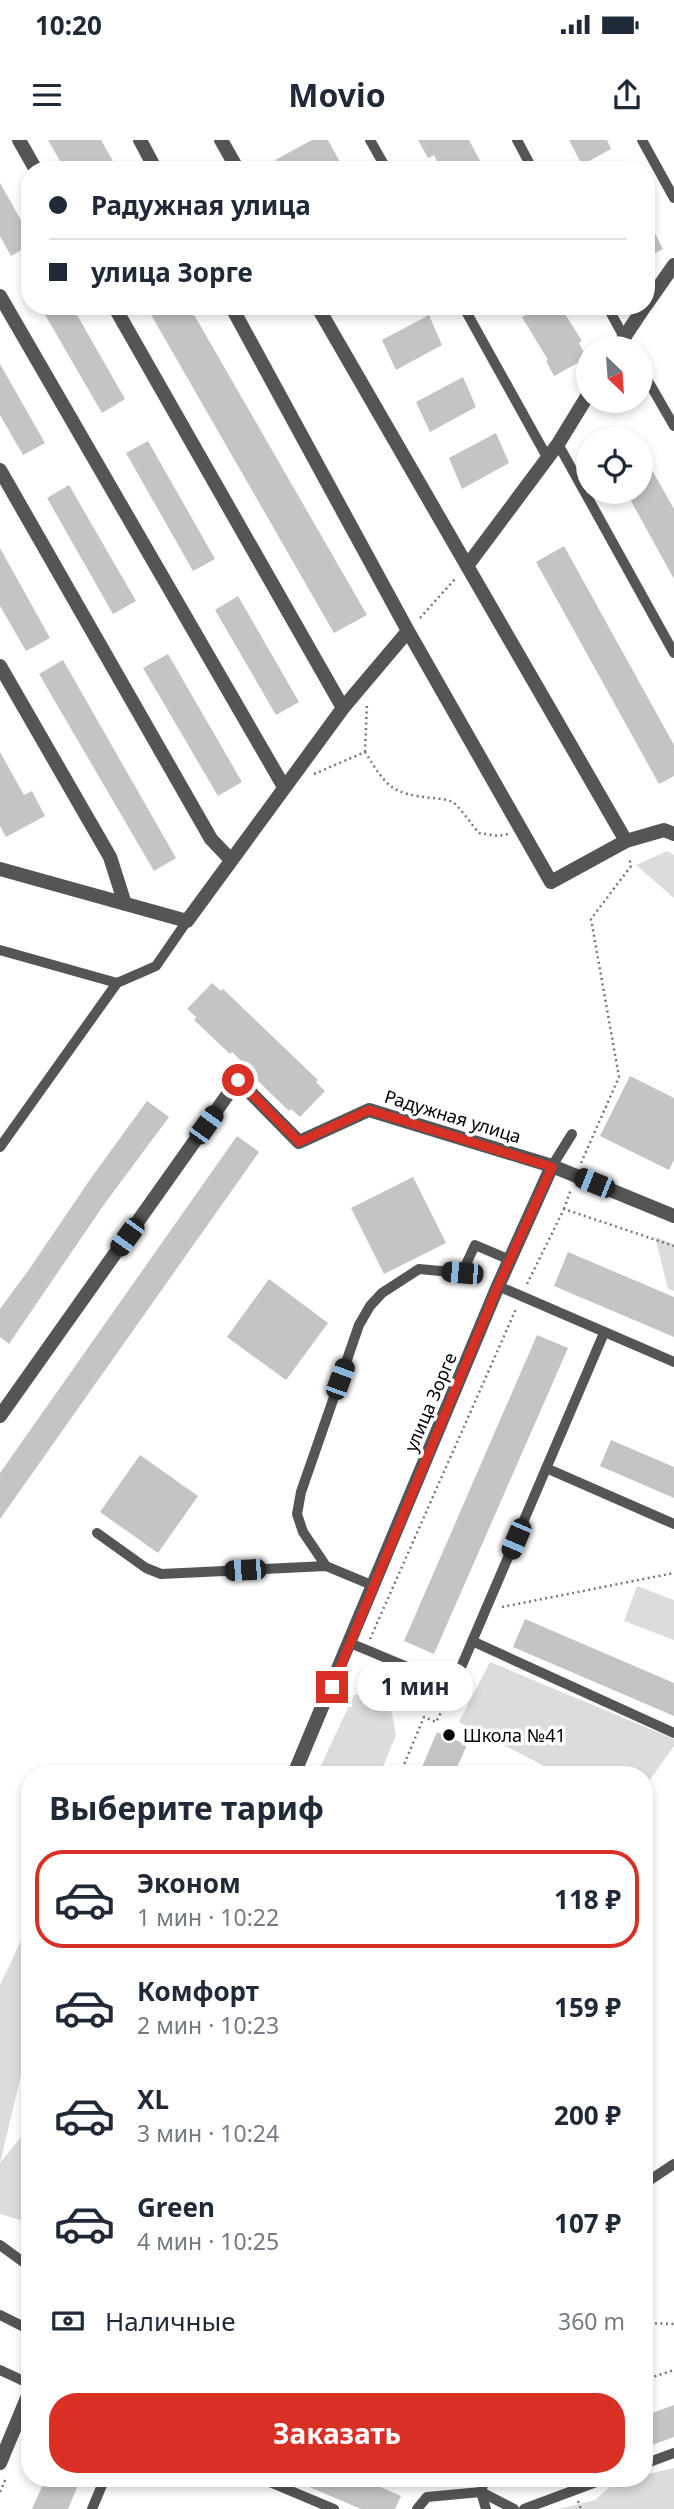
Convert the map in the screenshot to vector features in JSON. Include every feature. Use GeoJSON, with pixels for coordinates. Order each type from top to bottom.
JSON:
{"type":"FeatureCollection","features":[{"type":"Feature","properties":{"kind":"street"},"geometry":{"type":"LineString","coordinates":[[19,140],[31,161]]}},
{"type":"Feature","properties":{"kind":"street"},"geometry":{"type":"LineString","coordinates":[[140,140],[151,161]]}},
{"type":"Feature","properties":{"kind":"street"},"geometry":{"type":"LineString","coordinates":[[221,140],[233,161]]}},
{"type":"Feature","properties":{"kind":"street"},"geometry":{"type":"LineString","coordinates":[[655,292],[674,265]]}},
{"type":"Feature","properties":{"kind":"street"},"geometry":{"type":"LineString","coordinates":[[0,296],[284,787]]}},
{"type":"Feature","properties":{"kind":"street"},"geometry":{"type":"LineString","coordinates":[[119,315],[343,708]]}},
{"type":"Feature","properties":{"kind":"street"},"geometry":{"type":"LineString","coordinates":[[236,315],[408,631],[551,882],[626,841],[664,830],[674,834]]}},
{"type":"Feature","properties":{"kind":"street"},"geometry":{"type":"LineString","coordinates":[[322,315],[626,841]]}},
{"type":"Feature","properties":{"kind":"street"},"geometry":{"type":"LineString","coordinates":[[628,336],[640,315]]}},
{"type":"Feature","properties":{"kind":"street"},"geometry":{"type":"LineString","coordinates":[[467,566],[558,444],[577,413]]}},
{"type":"Feature","properties":{"kind":"street"},"geometry":{"type":"LineString","coordinates":[[0,470],[211,839],[231,860]]}},
{"type":"Feature","properties":{"kind":"street"},"geometry":{"type":"LineString","coordinates":[[0,869],[187,921],[343,708],[408,631]]}},
{"type":"Feature","properties":{"kind":"street"},"geometry":{"type":"LineString","coordinates":[[0,666],[110,857],[125,904]]}},
{"type":"Feature","properties":{"kind":"street","name":"Радужная улица"},"geometry":{"type":"LineString","coordinates":[[0,1416],[238,1080],[299,1142],[369,1110],[552,1167]]}},
{"type":"Feature","properties":{"kind":"street"},"geometry":{"type":"LineString","coordinates":[[552,1167],[672,1211]]}},
{"type":"Feature","properties":{"kind":"street","name":"улица Зорге"},"geometry":{"type":"LineString","coordinates":[[297,1766],[498,1286],[552,1167]]}},
{"type":"Feature","properties":{"kind":"street"},"geometry":{"type":"LineString","coordinates":[[0,2463],[21,2413]]}},
{"type":"Feature","properties":{"kind":"lane"},"geometry":{"type":"LineString","coordinates":[[370,140],[382,161]]}},
{"type":"Feature","properties":{"kind":"lane"},"geometry":{"type":"LineString","coordinates":[[517,140],[528,161]]}},
{"type":"Feature","properties":{"kind":"lane"},"geometry":{"type":"LineString","coordinates":[[642,140],[654,161]]}},
{"type":"Feature","properties":{"kind":"lane"},"geometry":{"type":"LineString","coordinates":[[655,164],[674,198]]}},
{"type":"Feature","properties":{"kind":"lane"},"geometry":{"type":"LineString","coordinates":[[468,315],[547,457]]}},
{"type":"Feature","properties":{"kind":"lane"},"geometry":{"type":"LineString","coordinates":[[611,315],[619,336]]}},
{"type":"Feature","properties":{"kind":"lane"},"geometry":{"type":"LineString","coordinates":[[653,390],[674,426]]}},
{"type":"Feature","properties":{"kind":"lane"},"geometry":{"type":"LineString","coordinates":[[558,444],[674,653]]}},
{"type":"Feature","properties":{"kind":"lane"},"geometry":{"type":"LineString","coordinates":[[0,1147],[117,983],[156,966],[187,921]]}},
{"type":"Feature","properties":{"kind":"lane"},"geometry":{"type":"LineString","coordinates":[[0,950],[117,983]]}},
{"type":"Feature","properties":{"kind":"lane"},"geometry":{"type":"LineString","coordinates":[[552,1167],[572,1134]]}},
{"type":"Feature","properties":{"kind":"lane"},"geometry":{"type":"LineString","coordinates":[[326,1566],[303,1532],[297,1514],[301,1492],[340,1379],[359,1325],[370,1306],[382,1293],[419,1269],[462,1273],[475,1245],[510,1260]]}},
{"type":"Feature","properties":{"kind":"lane"},"geometry":{"type":"LineString","coordinates":[[498,1286],[674,1362]]}},
{"type":"Feature","properties":{"kind":"lane"},"geometry":{"type":"LineString","coordinates":[[350,1643],[453,1686],[604,1334]]}},
{"type":"Feature","properties":{"kind":"lane"},"geometry":{"type":"LineString","coordinates":[[546,1468],[674,1524]]}},
{"type":"Feature","properties":{"kind":"lane"},"geometry":{"type":"LineString","coordinates":[[97,1533],[146,1568],[161,1574],[326,1566],[374,1586]]}},
{"type":"Feature","properties":{"kind":"lane"},"geometry":{"type":"LineString","coordinates":[[472,1641],[674,1733]]}},
{"type":"Feature","properties":{"kind":"lane"},"geometry":{"type":"LineString","coordinates":[[653,2178],[674,2164]]}},
{"type":"Feature","properties":{"kind":"lane"},"geometry":{"type":"LineString","coordinates":[[0,2245],[21,2260]]}},
{"type":"Feature","properties":{"kind":"lane"},"geometry":{"type":"LineString","coordinates":[[0,2315],[21,2326]]}},
{"type":"Feature","properties":{"kind":"lane"},"geometry":{"type":"LineString","coordinates":[[0,2370],[21,2380]]}},
{"type":"Feature","properties":{"kind":"lane"},"geometry":{"type":"LineString","coordinates":[[653,2461],[674,2453]]}},
{"type":"Feature","properties":{"kind":"lane"},"geometry":{"type":"LineString","coordinates":[[92,2509],[101,2487]]}},
{"type":"Feature","properties":{"kind":"lane"},"geometry":{"type":"LineString","coordinates":[[281,2487],[334,2509]]}},
{"type":"Feature","properties":{"kind":"lane"},"geometry":{"type":"LineString","coordinates":[[482,2487],[481,2492],[486,2509]]}},
{"type":"Feature","properties":{"kind":"lane"},"geometry":{"type":"LineString","coordinates":[[524,2509],[583,2487]]}},
{"type":"Feature","properties":{"kind":"lane"},"geometry":{"type":"LineString","coordinates":[[417,2509],[427,2497],[481,2492],[514,2509]]}},
{"type":"Feature","properties":{"kind":"path"},"geometry":{"type":"LineString","coordinates":[[408,631],[467,566]]}},
{"type":"Feature","properties":{"kind":"path"},"geometry":{"type":"LineString","coordinates":[[369,677],[365,752],[380,776],[394,790],[408,795],[446,799],[454,803],[479,833],[498,836],[521,831]]}},
{"type":"Feature","properties":{"kind":"path"},"geometry":{"type":"LineString","coordinates":[[284,787],[365,752]]}},
{"type":"Feature","properties":{"kind":"path"},"geometry":{"type":"LineString","coordinates":[[365,1649],[521,1297],[564,1209],[575,1176],[619,1077],[591,919],[631,866],[626,841]]}},
{"type":"Feature","properties":{"kind":"path"},"geometry":{"type":"LineString","coordinates":[[564,1209],[674,1246]]}},
{"type":"Feature","properties":{"kind":"path"},"geometry":{"type":"LineString","coordinates":[[485,1611],[674,1573]]}},
{"type":"Feature","properties":{"kind":"path"},"geometry":{"type":"LineString","coordinates":[[403,1766],[424,1717],[436,1722],[453,1686]]}},
{"type":"Feature","properties":{"kind":"path"},"geometry":{"type":"LineString","coordinates":[[653,2323],[674,2324]]}},
{"type":"Feature","properties":{"kind":"path"},"geometry":{"type":"LineString","coordinates":[[653,2377],[674,2370]]}},
{"type":"Feature","properties":{"kind":"shaded area"},"geometry":{"type":"Polygon","coordinates":[[[667,851],[674,855],[674,898],[636,865],[667,851]]]}},
{"type":"Feature","properties":{"kind":"shaded area"},"geometry":{"type":"Polygon","coordinates":[[[655,1237],[674,1244],[674,1291],[668,1289],[655,1237]]]}},
{"type":"Feature","properties":{"kind":"shaded area"},"geometry":{"type":"Polygon","coordinates":[[[637,1586],[674,1600],[674,1640],[624,1621],[637,1586]]]}},
{"type":"Feature","properties":{"kind":"shaded area"},"geometry":{"type":"Polygon","coordinates":[[[490,1662],[674,1739],[674,1746],[653,1775],[653,1766],[544,1766],[459,1722],[490,1662]]]}},
{"type":"Feature","properties":{"kind":"shaded area"},"geometry":{"type":"Polygon","coordinates":[[[382,1691],[392,1714],[396,1735],[383,1766],[321,1766],[354,1695],[382,1691]]]}},
{"type":"Feature","properties":{"kind":"shaded area"},"geometry":{"type":"Polygon","coordinates":[[[21,1941],[21,2075],[0,2163],[0,1985],[21,1941]]]}},
{"type":"Feature","properties":{"kind":"shaded area"},"geometry":{"type":"Polygon","coordinates":[[[21,2137],[21,2220],[0,2214],[0,2163],[21,2137]]]}},
{"type":"Feature","properties":{"kind":"shaded area"},"geometry":{"type":"Polygon","coordinates":[[[674,2468],[674,2509],[558,2509],[595,2500],[609,2487],[653,2487],[653,2473],[674,2468]]]}},
{"type":"Feature","properties":{"kind":"building"},"geometry":{"type":"Polygon","coordinates":[[[48,140],[101,140],[113,161],[60,161],[48,140]]]}},
{"type":"Feature","properties":{"kind":"building"},"geometry":{"type":"Polygon","coordinates":[[[312,140],[328,140],[339,161],[276,161],[312,140]]]}},
{"type":"Feature","properties":{"kind":"building"},"geometry":{"type":"Polygon","coordinates":[[[418,140],[469,140],[480,161],[437,161],[434,155],[428,158],[418,140]]]}},
{"type":"Feature","properties":{"kind":"building"},"geometry":{"type":"Polygon","coordinates":[[[569,140],[607,140],[611,149],[589,161],[580,161],[569,140]]]}},
{"type":"Feature","properties":{"kind":"building"},"geometry":{"type":"Polygon","coordinates":[[[0,183],[21,220],[21,250],[11,256],[0,236],[0,183]]]}},
{"type":"Feature","properties":{"kind":"building"},"geometry":{"type":"Polygon","coordinates":[[[655,233],[663,249],[655,253],[655,233]]]}},
{"type":"Feature","properties":{"kind":"building"},"geometry":{"type":"Polygon","coordinates":[[[45,315],[77,315],[125,399],[102,413],[45,315]]]}},
{"type":"Feature","properties":{"kind":"building"},"geometry":{"type":"Polygon","coordinates":[[[151,315],[194,315],[367,615],[334,633],[151,315]]]}},
{"type":"Feature","properties":{"kind":"building"},"geometry":{"type":"Polygon","coordinates":[[[429,315],[442,345],[396,370],[382,340],[429,315]]]}},
{"type":"Feature","properties":{"kind":"building"},"geometry":{"type":"Polygon","coordinates":[[[566,315],[579,336],[576,336],[576,364],[554,376],[546,361],[548,360],[522,317],[566,315]]]}},
{"type":"Feature","properties":{"kind":"building"},"geometry":{"type":"Polygon","coordinates":[[[0,364],[45,443],[23,455],[0,415],[0,364]]]}},
{"type":"Feature","properties":{"kind":"building"},"geometry":{"type":"Polygon","coordinates":[[[463,377],[476,407],[430,432],[416,402],[463,377]]]}},
{"type":"Feature","properties":{"kind":"building"},"geometry":{"type":"Polygon","coordinates":[[[496,433],[509,463],[462,489],[449,458],[496,433]]]}},
{"type":"Feature","properties":{"kind":"building"},"geometry":{"type":"Polygon","coordinates":[[[148,441],[215,559],[193,571],[126,453],[148,441]]]}},
{"type":"Feature","properties":{"kind":"building"},"geometry":{"type":"Polygon","coordinates":[[[653,472],[674,509],[674,579],[633,504],[653,504],[653,472]]]}},
{"type":"Feature","properties":{"kind":"building"},"geometry":{"type":"Polygon","coordinates":[[[69,485],[136,601],[113,614],[47,498],[69,485]]]}},
{"type":"Feature","properties":{"kind":"building"},"geometry":{"type":"Polygon","coordinates":[[[564,546],[674,745],[674,776],[659,784],[536,562],[564,546]]]}},
{"type":"Feature","properties":{"kind":"building"},"geometry":{"type":"Polygon","coordinates":[[[0,548],[50,638],[26,651],[0,606],[0,548]]]}},
{"type":"Feature","properties":{"kind":"building"},"geometry":{"type":"Polygon","coordinates":[[[238,596],[299,702],[276,715],[215,610],[238,596]]]}},
{"type":"Feature","properties":{"kind":"building"},"geometry":{"type":"Polygon","coordinates":[[[168,654],[242,782],[218,796],[143,668],[168,654]]]}},
{"type":"Feature","properties":{"kind":"building"},"geometry":{"type":"Polygon","coordinates":[[[63,660],[176,858],[154,871],[39,674],[63,660]]]}},
{"type":"Feature","properties":{"kind":"building"},"geometry":{"type":"Polygon","coordinates":[[[0,752],[24,795],[32,791],[45,816],[6,837],[0,826],[0,752]]]}},
{"type":"Feature","properties":{"kind":"building"},"geometry":{"type":"Polygon","coordinates":[[[212,983],[221,991],[223,989],[318,1080],[316,1082],[325,1091],[300,1117],[291,1109],[289,1111],[253,1076],[255,1074],[194,1020],[196,1017],[187,1009],[212,983]]]}},
{"type":"Feature","properties":{"kind":"building"},"geometry":{"type":"Polygon","coordinates":[[[630,1076],[674,1098],[674,1160],[669,1170],[600,1136],[630,1076]]]}},
{"type":"Feature","properties":{"kind":"building"},"geometry":{"type":"Polygon","coordinates":[[[147,1101],[169,1117],[103,1206],[9,1344],[0,1337],[0,1309],[147,1101]]]}},
{"type":"Feature","properties":{"kind":"building"},"geometry":{"type":"Polygon","coordinates":[[[237,1136],[259,1152],[0,1519],[0,1473],[237,1136]]]}},
{"type":"Feature","properties":{"kind":"building"},"geometry":{"type":"Polygon","coordinates":[[[413,1177],[446,1243],[384,1274],[351,1208],[413,1177]]]}},
{"type":"Feature","properties":{"kind":"building"},"geometry":{"type":"Polygon","coordinates":[[[568,1252],[674,1297],[674,1337],[554,1286],[568,1252]]]}},
{"type":"Feature","properties":{"kind":"building"},"geometry":{"type":"Polygon","coordinates":[[[269,1279],[328,1323],[286,1380],[227,1337],[269,1279]]]}},
{"type":"Feature","properties":{"kind":"building"},"geometry":{"type":"Polygon","coordinates":[[[537,1335],[568,1348],[434,1654],[404,1641],[537,1335]]]}},
{"type":"Feature","properties":{"kind":"building"},"geometry":{"type":"Polygon","coordinates":[[[611,1440],[674,1467],[674,1498],[600,1466],[611,1440]]]}},
{"type":"Feature","properties":{"kind":"building"},"geometry":{"type":"Polygon","coordinates":[[[140,1455],[198,1496],[158,1553],[100,1512],[140,1455]]]}},
{"type":"Feature","properties":{"kind":"building"},"geometry":{"type":"Polygon","coordinates":[[[525,1619],[674,1683],[674,1716],[513,1647],[525,1619]]]}},
{"type":"Feature","properties":{"kind":"building"},"geometry":{"type":"Polygon","coordinates":[[[437,1732],[467,1745],[458,1766],[422,1766],[437,1732]]]}},
{"type":"Feature","properties":{"kind":"building"},"geometry":{"type":"Polygon","coordinates":[[[674,2405],[674,2437],[653,2445],[653,2413],[674,2405]]]}},
{"type":"Feature","properties":{"kind":"building"},"geometry":{"type":"Polygon","coordinates":[[[42,2487],[77,2487],[68,2509],[32,2509],[42,2487]]]}},
{"type":"Feature","properties":{"kind":"building"},"geometry":{"type":"Polygon","coordinates":[[[309,2487],[380,2487],[401,2496],[395,2509],[361,2509],[309,2487]]]}},
{"type":"Feature","properties":{"kind":"place","name":"Школа №41"},"geometry":{"type":"Point","coordinates":[449,1735]}},
{"type":"Feature","properties":{"kind":"route"},"geometry":{"type":"LineString","coordinates":[[238,1080],[299,1142],[369,1110],[552,1167],[498,1286],[332,1687]]}}]}
